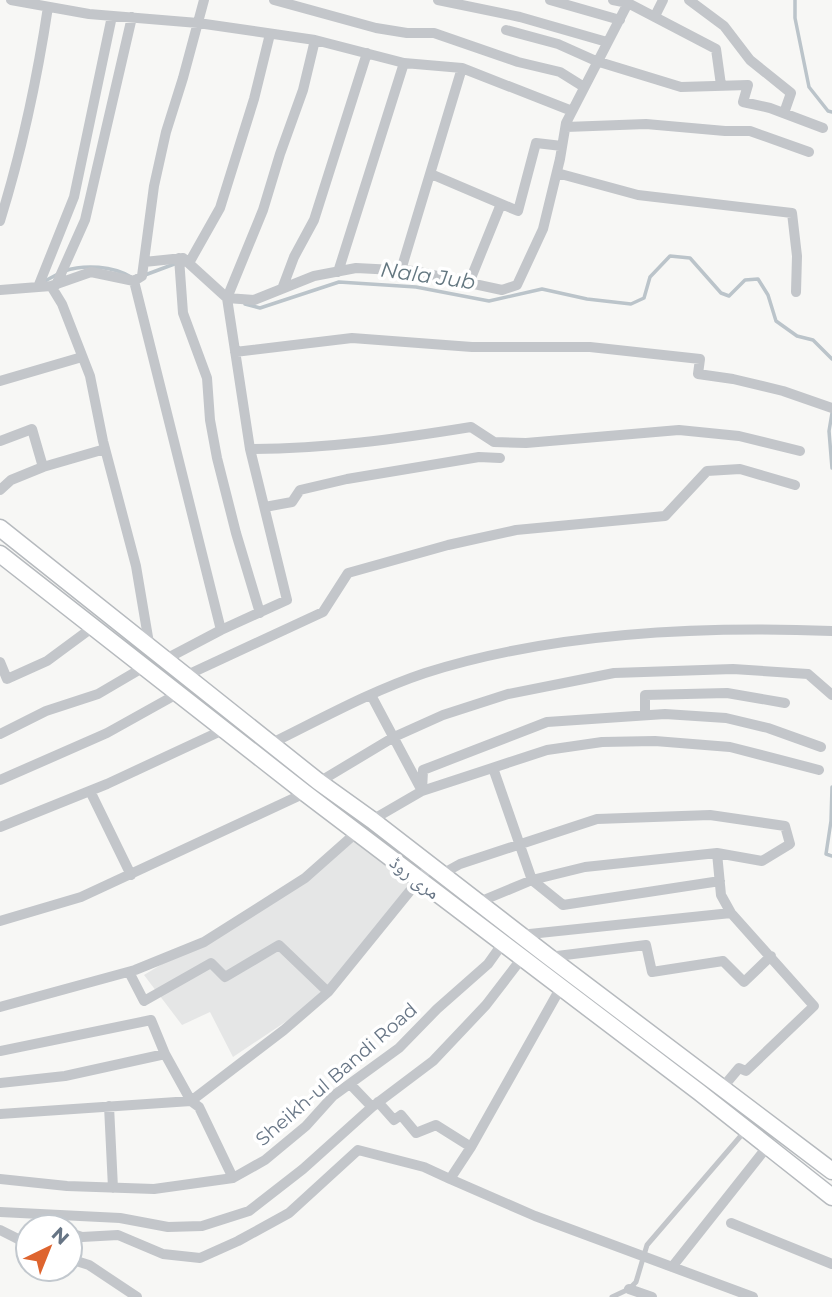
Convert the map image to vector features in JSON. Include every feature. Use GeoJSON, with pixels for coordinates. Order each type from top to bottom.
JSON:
{"type":"FeatureCollection","features":[{"type":"Feature","properties":{"kind":"main road","name":"مری روڈ"},"geometry":{"type":"LineString","coordinates":[[1,531],[319,782],[832,1171]]}},
{"type":"Feature","properties":{"kind":"main road","name":"مری روڈ"},"geometry":{"type":"LineString","coordinates":[[1,558],[832,1197]]}},
{"type":"Feature","properties":{"kind":"street"},"geometry":{"type":"LineString","coordinates":[[11,0],[112,16],[198,23],[315,40],[404,63],[462,68],[572,111]]}},
{"type":"Feature","properties":{"kind":"street"},"geometry":{"type":"LineString","coordinates":[[0,289],[53,286],[91,272],[134,281],[142,276],[154,186],[166,132],[184,78],[204,0]]}},
{"type":"Feature","properties":{"kind":"street"},"geometry":{"type":"LineString","coordinates":[[274,0],[376,28],[407,33],[434,33],[518,62],[561,72],[584,87]]}},
{"type":"Feature","properties":{"kind":"street"},"geometry":{"type":"LineString","coordinates":[[438,0],[520,17],[607,41]]}},
{"type":"Feature","properties":{"kind":"street"},"geometry":{"type":"LineString","coordinates":[[550,0],[620,20]]}},
{"type":"Feature","properties":{"kind":"street"},"geometry":{"type":"LineString","coordinates":[[613,0],[628,3],[716,49],[721,85]]}},
{"type":"Feature","properties":{"kind":"street"},"geometry":{"type":"LineString","coordinates":[[655,16],[663,0]]}},
{"type":"Feature","properties":{"kind":"street"},"geometry":{"type":"LineString","coordinates":[[689,0],[724,26],[750,60],[791,93],[784,114]]}},
{"type":"Feature","properties":{"kind":"street"},"geometry":{"type":"LineString","coordinates":[[144,262],[184,261],[227,298],[254,300],[314,276],[356,268],[414,271],[502,290],[517,285],[543,229],[565,127],[596,61],[628,3]]}},
{"type":"Feature","properties":{"kind":"street"},"geometry":{"type":"LineString","coordinates":[[0,221],[17,169],[37,82],[48,6]]}},
{"type":"Feature","properties":{"kind":"street"},"geometry":{"type":"LineString","coordinates":[[38,287],[74,197],[112,16]]}},
{"type":"Feature","properties":{"kind":"street"},"geometry":{"type":"LineString","coordinates":[[53,286],[85,220],[132,17]]}},
{"type":"Feature","properties":{"kind":"street"},"geometry":{"type":"LineString","coordinates":[[506,30],[558,44],[596,61],[681,87],[748,85],[743,102],[822,128]]}},
{"type":"Feature","properties":{"kind":"street"},"geometry":{"type":"LineString","coordinates":[[260,613],[217,458],[210,420],[207,378],[183,313],[184,261],[220,208],[254,99],[270,34]]}},
{"type":"Feature","properties":{"kind":"street"},"geometry":{"type":"LineString","coordinates":[[164,660],[287,600],[250,449],[227,298],[263,210],[303,90],[315,40]]}},
{"type":"Feature","properties":{"kind":"street"},"geometry":{"type":"LineString","coordinates":[[282,289],[294,257],[313,220],[367,53]]}},
{"type":"Feature","properties":{"kind":"street"},"geometry":{"type":"LineString","coordinates":[[338,272],[404,63]]}},
{"type":"Feature","properties":{"kind":"street"},"geometry":{"type":"LineString","coordinates":[[401,270],[462,68]]}},
{"type":"Feature","properties":{"kind":"street"},"geometry":{"type":"LineString","coordinates":[[565,127],[646,124],[750,131],[809,152]]}},
{"type":"Feature","properties":{"kind":"street"},"geometry":{"type":"LineString","coordinates":[[431,174],[518,211],[536,143],[562,146]]}},
{"type":"Feature","properties":{"kind":"street"},"geometry":{"type":"LineString","coordinates":[[557,173],[638,195],[792,213],[797,256],[796,292]]}},
{"type":"Feature","properties":{"kind":"street"},"geometry":{"type":"LineString","coordinates":[[469,283],[501,204]]}},
{"type":"Feature","properties":{"kind":"street"},"geometry":{"type":"LineString","coordinates":[[134,281],[221,630]]}},
{"type":"Feature","properties":{"kind":"street"},"geometry":{"type":"LineString","coordinates":[[53,286],[90,376],[105,449],[136,566],[150,649]]}},
{"type":"Feature","properties":{"kind":"street"},"geometry":{"type":"LineString","coordinates":[[235,352],[352,338],[472,347],[590,347],[700,359],[698,374],[783,391],[832,408]]}},
{"type":"Feature","properties":{"kind":"street"},"geometry":{"type":"LineString","coordinates":[[0,381],[82,357]]}},
{"type":"Feature","properties":{"kind":"street"},"geometry":{"type":"LineString","coordinates":[[250,449],[306,449],[399,439],[471,427],[494,442],[526,443],[679,430],[739,436],[800,451]]}},
{"type":"Feature","properties":{"kind":"street"},"geometry":{"type":"LineString","coordinates":[[0,441],[32,429],[43,467]]}},
{"type":"Feature","properties":{"kind":"street"},"geometry":{"type":"LineString","coordinates":[[0,490],[11,480],[43,467],[105,449]]}},
{"type":"Feature","properties":{"kind":"street"},"geometry":{"type":"LineString","coordinates":[[265,507],[292,502],[300,490],[347,479],[479,457],[500,458]]}},
{"type":"Feature","properties":{"kind":"street"},"geometry":{"type":"LineString","coordinates":[[185,676],[323,612],[348,573],[448,545],[516,530],[665,516],[707,471],[740,469],[795,485]]}},
{"type":"Feature","properties":{"kind":"street"},"geometry":{"type":"LineString","coordinates":[[0,662],[7,679],[47,661],[93,627]]}},
{"type":"Feature","properties":{"kind":"street"},"geometry":{"type":"LineString","coordinates":[[270,744],[370,695],[424,674],[512,650],[626,636],[751,628],[832,631]]}},
{"type":"Feature","properties":{"kind":"street"},"geometry":{"type":"LineString","coordinates":[[0,734],[46,711],[98,694],[144,667]]}},
{"type":"Feature","properties":{"kind":"street"},"geometry":{"type":"LineString","coordinates":[[319,782],[394,737],[443,715],[508,694],[614,673],[733,669],[808,674],[832,695]]}},
{"type":"Feature","properties":{"kind":"street"},"geometry":{"type":"LineString","coordinates":[[645,715],[645,695],[727,693],[785,703]]}},
{"type":"Feature","properties":{"kind":"street"},"geometry":{"type":"LineString","coordinates":[[0,780],[107,733],[177,694]]}},
{"type":"Feature","properties":{"kind":"street"},"geometry":{"type":"LineString","coordinates":[[370,695],[422,791]]}},
{"type":"Feature","properties":{"kind":"street"},"geometry":{"type":"LineString","coordinates":[[422,791],[423,770],[547,722],[665,714],[726,718],[768,728],[821,747]]}},
{"type":"Feature","properties":{"kind":"street"},"geometry":{"type":"LineString","coordinates":[[0,827],[90,791],[223,730]]}},
{"type":"Feature","properties":{"kind":"street"},"geometry":{"type":"LineString","coordinates":[[372,820],[422,791],[547,750],[603,742],[655,741],[730,747],[819,770]]}},
{"type":"Feature","properties":{"kind":"street"},"geometry":{"type":"LineString","coordinates":[[493,768],[532,880],[563,905],[720,881]]}},
{"type":"Feature","properties":{"kind":"street"},"geometry":{"type":"LineString","coordinates":[[90,791],[131,875]]}},
{"type":"Feature","properties":{"kind":"street"},"geometry":{"type":"LineString","coordinates":[[0,921],[81,897],[304,793]]}},
{"type":"Feature","properties":{"kind":"street"},"geometry":{"type":"LineString","coordinates":[[0,1114],[191,1101],[274,1038],[328,992],[419,880],[436,869],[460,864],[597,819],[710,815],[785,826],[790,844],[762,861],[717,853],[585,867],[532,880],[479,902]]}},
{"type":"Feature","properties":{"kind":"street"},"geometry":{"type":"LineString","coordinates":[[0,1007],[129,972],[204,942],[306,878],[357,832]]}},
{"type":"Feature","properties":{"kind":"street"},"geometry":{"type":"LineString","coordinates":[[717,853],[721,895],[731,913],[814,1006],[746,1070],[739,1068],[723,1087]]}},
{"type":"Feature","properties":{"kind":"street"},"geometry":{"type":"LineString","coordinates":[[520,935],[731,913]]}},
{"type":"Feature","properties":{"kind":"street","name":"Sheikh-ul Bandi Road"},"geometry":{"type":"LineString","coordinates":[[0,1179],[66,1186],[154,1189],[233,1178],[265,1160],[306,1126],[333,1096],[399,1048],[437,1009],[488,964],[503,943]]}},
{"type":"Feature","properties":{"kind":"street"},"geometry":{"type":"LineString","coordinates":[[549,957],[646,945],[652,972],[723,961],[744,982],[771,956]]}},
{"type":"Feature","properties":{"kind":"street"},"geometry":{"type":"LineString","coordinates":[[129,972],[144,1000],[211,963],[225,977],[279,946],[328,992]]}},
{"type":"Feature","properties":{"kind":"street"},"geometry":{"type":"LineString","coordinates":[[0,1212],[120,1218],[168,1227],[202,1226],[249,1211],[303,1169],[375,1105],[433,1061],[486,1006],[522,958]]}},
{"type":"Feature","properties":{"kind":"street"},"geometry":{"type":"LineString","coordinates":[[450,1179],[471,1147],[561,987]]}},
{"type":"Feature","properties":{"kind":"street"},"geometry":{"type":"LineString","coordinates":[[0,1051],[151,1020],[165,1054],[191,1101],[199,1107],[233,1178]]}},
{"type":"Feature","properties":{"kind":"street"},"geometry":{"type":"LineString","coordinates":[[0,1083],[65,1076],[165,1054]]}},
{"type":"Feature","properties":{"kind":"street"},"geometry":{"type":"LineString","coordinates":[[350,1084],[394,1120],[401,1115],[416,1133],[436,1125],[471,1147]]}},
{"type":"Feature","properties":{"kind":"street"},"geometry":{"type":"LineString","coordinates":[[108,1106],[113,1188]]}},
{"type":"Feature","properties":{"kind":"street"},"geometry":{"type":"LineString","coordinates":[[672,1267],[767,1147]]}},
{"type":"Feature","properties":{"kind":"street"},"geometry":{"type":"LineString","coordinates":[[84,1237],[118,1235],[163,1254],[200,1258],[289,1213],[358,1150],[424,1167],[535,1216],[753,1297]]}},
{"type":"Feature","properties":{"kind":"street"},"geometry":{"type":"LineString","coordinates":[[731,1223],[832,1265]]}},
{"type":"Feature","properties":{"kind":"street"},"geometry":{"type":"LineString","coordinates":[[84,1263],[137,1297]]}},
{"type":"Feature","properties":{"kind":"street"},"geometry":{"type":"LineString","coordinates":[[629,1289],[652,1297]]}},
{"type":"Feature","properties":{"kind":"lane"},"geometry":{"type":"LineString","coordinates":[[612,1297],[629,1289],[635,1282],[642,1256],[652,1238],[759,1115]]}},
{"type":"Feature","properties":{"kind":"shaded area"},"geometry":{"type":"Polygon","coordinates":[[[357,835],[413,884],[324,996],[233,1057],[210,1012],[182,1025],[144,975],[289,887],[357,835]]]}},
{"type":"Feature","properties":{"kind":"waterway","name":"Nala Jub"},"geometry":{"type":"LineString","coordinates":[[795,0],[795,18],[809,87],[828,111],[832,112]]}},
{"type":"Feature","properties":{"kind":"waterway","name":"Nala Jub"},"geometry":{"type":"LineString","coordinates":[[245,304],[260,308],[339,282],[416,287],[489,301],[542,289],[587,299],[631,304],[644,298],[650,277],[670,256],[690,258],[721,293],[729,296],[745,280],[758,279],[768,295],[776,321],[797,336],[813,340],[832,359]]}},
{"type":"Feature","properties":{"kind":"waterway","name":"Nala Jub"},"geometry":{"type":"LineString","coordinates":[[145,275],[177,263]]}},
{"type":"Feature","properties":{"kind":"waterway","name":"Nala Jub"},"geometry":{"type":"LineString","coordinates":[[64,271],[99,267],[116,270],[131,277]]}},
{"type":"Feature","properties":{"kind":"waterway","name":"Nala Jub"},"geometry":{"type":"LineString","coordinates":[[43,282],[58,274]]}},
{"type":"Feature","properties":{"kind":"waterway","name":"Nala Jub"},"geometry":{"type":"LineString","coordinates":[[832,413],[829,431],[832,468]]}},
{"type":"Feature","properties":{"kind":"waterway","name":"Nala Jub"},"geometry":{"type":"LineString","coordinates":[[832,787],[826,854],[832,856]]}}]}
